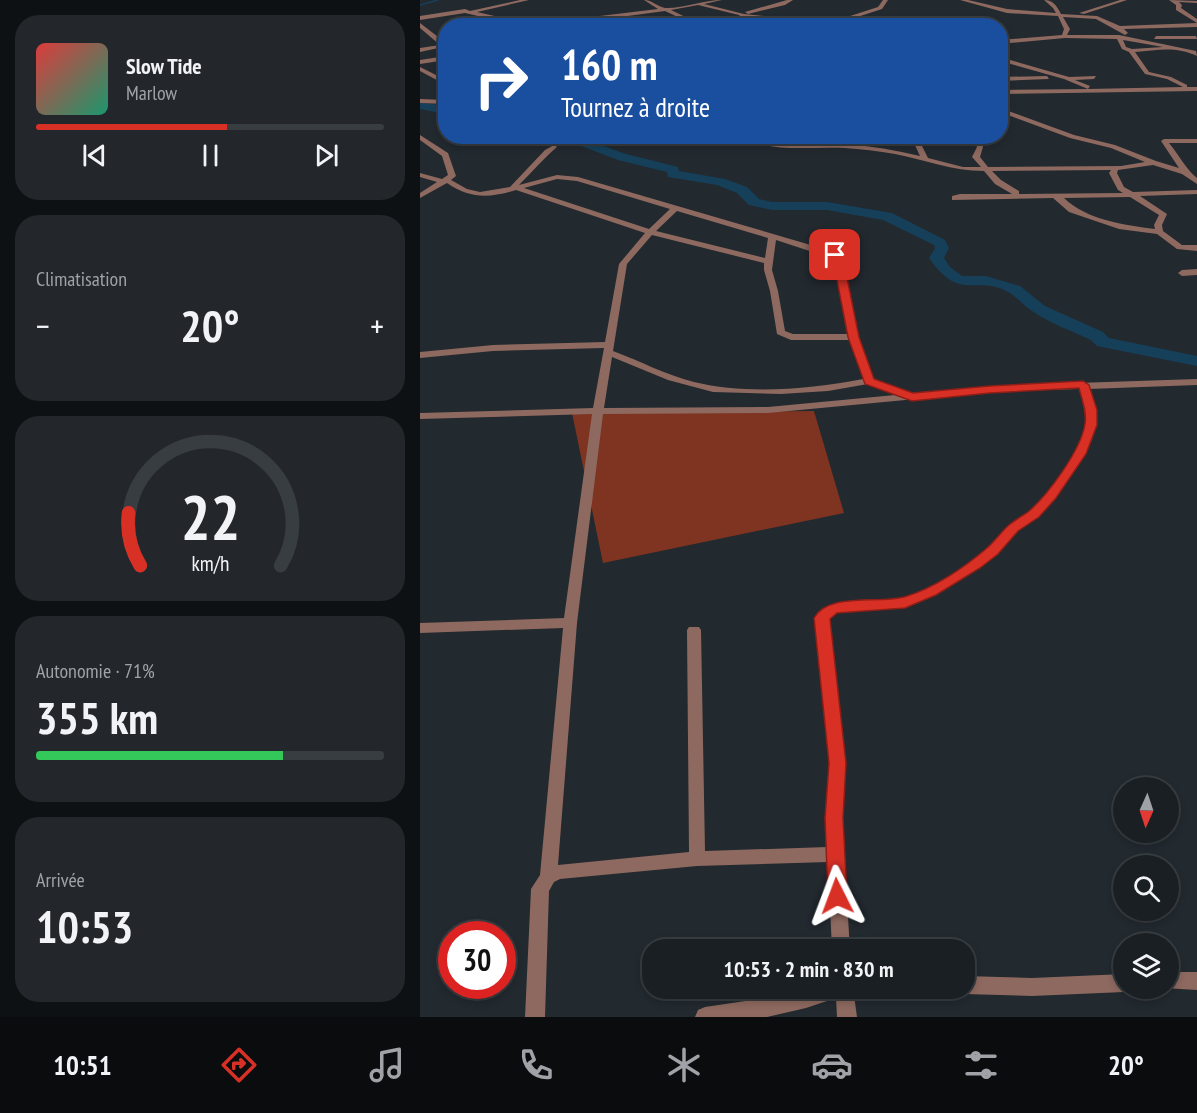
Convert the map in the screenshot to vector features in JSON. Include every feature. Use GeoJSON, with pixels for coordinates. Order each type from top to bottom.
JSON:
{"type":"FeatureCollection","features":[{"type":"Feature","properties":{"kind":"street"},"geometry":{"type":"LineString","coordinates":[[420,18],[441,13],[471,12],[527,0]]}},
{"type":"Feature","properties":{"kind":"street"},"geometry":{"type":"LineString","coordinates":[[646,0],[685,18]]}},
{"type":"Feature","properties":{"kind":"street"},"geometry":{"type":"LineString","coordinates":[[691,0],[698,4],[742,15],[768,18]]}},
{"type":"Feature","properties":{"kind":"street"},"geometry":{"type":"LineString","coordinates":[[595,18],[665,10],[720,0]]}},
{"type":"Feature","properties":{"kind":"street"},"geometry":{"type":"LineString","coordinates":[[742,15],[791,0]]}},
{"type":"Feature","properties":{"kind":"street"},"geometry":{"type":"LineString","coordinates":[[849,18],[880,8],[886,0]]}},
{"type":"Feature","properties":{"kind":"street"},"geometry":{"type":"LineString","coordinates":[[962,0],[1007,11],[1097,18],[1127,34],[1176,48]]}},
{"type":"Feature","properties":{"kind":"street"},"geometry":{"type":"LineString","coordinates":[[1046,0],[1061,14],[1067,29],[1064,37]]}},
{"type":"Feature","properties":{"kind":"street"},"geometry":{"type":"LineString","coordinates":[[1061,14],[1079,13],[1125,0]]}},
{"type":"Feature","properties":{"kind":"street"},"geometry":{"type":"LineString","coordinates":[[1167,0],[1196,1]]}},
{"type":"Feature","properties":{"kind":"street"},"geometry":{"type":"LineString","coordinates":[[1175,1],[1179,4],[1178,9],[1197,21]]}},
{"type":"Feature","properties":{"kind":"street"},"geometry":{"type":"LineString","coordinates":[[783,4],[786,18]]}},
{"type":"Feature","properties":{"kind":"street"},"geometry":{"type":"LineString","coordinates":[[1055,7],[1079,13]]}},
{"type":"Feature","properties":{"kind":"street"},"geometry":{"type":"LineString","coordinates":[[471,12],[488,18]]}},
{"type":"Feature","properties":{"kind":"street"},"geometry":{"type":"LineString","coordinates":[[742,15],[745,18]]}},
{"type":"Feature","properties":{"kind":"street"},"geometry":{"type":"LineString","coordinates":[[420,26],[438,40]]}},
{"type":"Feature","properties":{"kind":"street"},"geometry":{"type":"LineString","coordinates":[[1119,28],[1197,26]]}},
{"type":"Feature","properties":{"kind":"street"},"geometry":{"type":"LineString","coordinates":[[1008,41],[1064,37],[1197,38]]}},
{"type":"Feature","properties":{"kind":"street"},"geometry":{"type":"LineString","coordinates":[[1119,37],[1124,48],[1131,51],[1190,49]]}},
{"type":"Feature","properties":{"kind":"street"},"geometry":{"type":"LineString","coordinates":[[1197,38],[1187,42],[1190,49],[1197,54]]}},
{"type":"Feature","properties":{"kind":"street"},"geometry":{"type":"LineString","coordinates":[[420,50],[438,47]]}},
{"type":"Feature","properties":{"kind":"street"},"geometry":{"type":"LineString","coordinates":[[1131,51],[1147,74],[1169,78],[1194,88]]}},
{"type":"Feature","properties":{"kind":"street"},"geometry":{"type":"LineString","coordinates":[[420,62],[438,59]]}},
{"type":"Feature","properties":{"kind":"street"},"geometry":{"type":"LineString","coordinates":[[1008,64],[1066,78],[1093,90]]}},
{"type":"Feature","properties":{"kind":"street"},"geometry":{"type":"LineString","coordinates":[[420,69],[438,77]]}},
{"type":"Feature","properties":{"kind":"street"},"geometry":{"type":"LineString","coordinates":[[428,73],[437,71]]}},
{"type":"Feature","properties":{"kind":"street"},"geometry":{"type":"LineString","coordinates":[[1008,78],[1094,77]]}},
{"type":"Feature","properties":{"kind":"street"},"geometry":{"type":"LineString","coordinates":[[1008,93],[1194,88]]}},
{"type":"Feature","properties":{"kind":"street"},"geometry":{"type":"LineString","coordinates":[[420,101],[438,102]]}},
{"type":"Feature","properties":{"kind":"street"},"geometry":{"type":"LineString","coordinates":[[1008,113],[1072,137],[1113,146],[1153,163],[1184,170],[1197,169]]}},
{"type":"Feature","properties":{"kind":"street"},"geometry":{"type":"LineString","coordinates":[[420,137],[445,155],[452,176],[420,196]]}},
{"type":"Feature","properties":{"kind":"street"},"geometry":{"type":"LineString","coordinates":[[1197,141],[1164,141],[1184,170],[1197,183]]}},
{"type":"Feature","properties":{"kind":"street"},"geometry":{"type":"LineString","coordinates":[[765,144],[859,148],[924,158],[951,168],[1116,168],[1153,163]]}},
{"type":"Feature","properties":{"kind":"street"},"geometry":{"type":"LineString","coordinates":[[856,144],[859,148]]}},
{"type":"Feature","properties":{"kind":"street"},"geometry":{"type":"LineString","coordinates":[[918,144],[924,158]]}},
{"type":"Feature","properties":{"kind":"street"},"geometry":{"type":"LineString","coordinates":[[979,144],[976,157],[998,182],[1019,195]]}},
{"type":"Feature","properties":{"kind":"street"},"geometry":{"type":"LineString","coordinates":[[513,189],[547,151],[554,147]]}},
{"type":"Feature","properties":{"kind":"street"},"geometry":{"type":"LineString","coordinates":[[1116,168],[1113,173],[1116,181],[1131,194],[1163,214],[1158,225],[1159,232]]}},
{"type":"Feature","properties":{"kind":"street"},"geometry":{"type":"LineString","coordinates":[[420,175],[446,181],[472,195],[493,194],[552,178],[564,177],[829,252],[838,258],[854,337],[869,381]]}},
{"type":"Feature","properties":{"kind":"street"},"geometry":{"type":"LineString","coordinates":[[513,189],[650,232],[768,262]]}},
{"type":"Feature","properties":{"kind":"street"},"geometry":{"type":"LineString","coordinates":[[956,198],[1197,192]]}},
{"type":"Feature","properties":{"kind":"street"},"geometry":{"type":"LineString","coordinates":[[1052,195],[1059,198],[1068,208],[1122,227],[1159,232],[1180,247],[1197,248]]}},
{"type":"Feature","properties":{"kind":"street"},"geometry":{"type":"LineString","coordinates":[[536,1017],[540,890],[548,877],[570,623],[608,348],[623,264],[650,232],[675,208]]}},
{"type":"Feature","properties":{"kind":"street"},"geometry":{"type":"LineString","coordinates":[[772,236],[768,270],[774,291],[780,332],[783,336],[854,337]]}},
{"type":"Feature","properties":{"kind":"street"},"geometry":{"type":"LineString","coordinates":[[1182,273],[1197,272]]}},
{"type":"Feature","properties":{"kind":"street"},"geometry":{"type":"LineString","coordinates":[[420,355],[504,347],[608,348],[679,380],[710,388],[797,390],[846,386],[869,381],[912,397]]}},
{"type":"Feature","properties":{"kind":"street"},"geometry":{"type":"LineString","coordinates":[[420,416],[598,411],[768,410],[990,389],[1197,382]]}},
{"type":"Feature","properties":{"kind":"street"},"geometry":{"type":"LineString","coordinates":[[840,939],[834,818],[837,763],[822,618],[828,611],[836,608],[905,602],[946,583],[993,550],[1013,528],[1034,514],[1051,495],[1080,454],[1091,425],[1091,410],[1083,385]]}},
{"type":"Feature","properties":{"kind":"street"},"geometry":{"type":"LineString","coordinates":[[420,628],[570,623]]}},
{"type":"Feature","properties":{"kind":"street"},"geometry":{"type":"LineString","coordinates":[[694,630],[697,859]]}},
{"type":"Feature","properties":{"kind":"street"},"geometry":{"type":"LineString","coordinates":[[548,877],[559,872],[697,859],[835,854]]}},
{"type":"Feature","properties":{"kind":"street"},"geometry":{"type":"LineString","coordinates":[[1179,981],[1197,981]]}},
{"type":"Feature","properties":{"kind":"street"},"geometry":{"type":"LineString","coordinates":[[975,985],[1032,987],[1113,983]]}},
{"type":"Feature","properties":{"kind":"street"},"geometry":{"type":"LineString","coordinates":[[705,1017],[805,999]]}},
{"type":"Feature","properties":{"kind":"street"},"geometry":{"type":"LineString","coordinates":[[844,999],[847,1017]]}},
{"type":"Feature","properties":{"kind":"shaded area"},"geometry":{"type":"Polygon","coordinates":[[[814,411],[844,513],[603,563],[572,413],[814,411]]]}},
{"type":"Feature","properties":{"kind":"waterway"},"geometry":{"type":"LineString","coordinates":[[420,5],[438,0]]}},
{"type":"Feature","properties":{"kind":"waterway"},"geometry":{"type":"LineString","coordinates":[[420,106],[438,107]]}},
{"type":"Feature","properties":{"kind":"waterway"},"geometry":{"type":"LineString","coordinates":[[586,144],[622,157],[673,170],[673,174],[720,182],[742,190],[754,202],[772,206],[827,206],[887,216],[940,243],[942,248],[936,258],[945,270],[957,279],[967,282],[986,281],[1014,289],[1039,309],[1097,336],[1103,342],[1197,361]]}},
{"type":"Feature","properties":{"kind":"route"},"geometry":{"type":"LineString","coordinates":[[835,255],[838,258],[844,299],[854,337],[869,381],[912,397],[990,389],[1083,385],[1091,410],[1091,425],[1080,454],[1051,495],[1034,514],[1013,528],[993,550],[975,565],[931,592],[905,602],[836,608],[828,611],[822,618],[837,763],[834,818],[837,896]]}}]}
